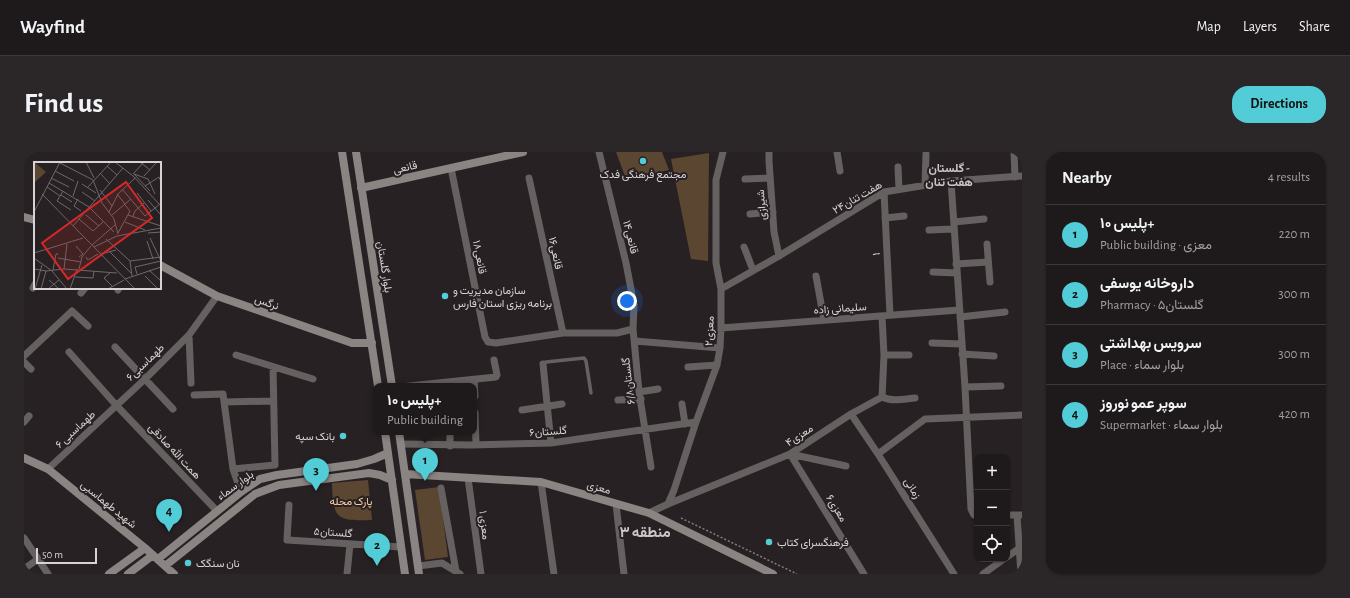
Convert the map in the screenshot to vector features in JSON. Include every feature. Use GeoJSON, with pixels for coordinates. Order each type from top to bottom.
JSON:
{"type":"FeatureCollection","features":[{"type":"Feature","properties":{"kind":"street"},"geometry":{"type":"LineString","coordinates":[[342,152],[378,383]]}},
{"type":"Feature","properties":{"kind":"street","name":"بلوار گلستان"},"geometry":{"type":"LineString","coordinates":[[356,152],[392,383]]}},
{"type":"Feature","properties":{"kind":"street","name":"قانعی"},"geometry":{"type":"LineString","coordinates":[[361,188],[523,152]]}},
{"type":"Feature","properties":{"kind":"street","name":"۱۴قانعی"},"geometry":{"type":"LineString","coordinates":[[599,152],[626,263],[634,305],[633,329]]}},
{"type":"Feature","properties":{"kind":"street","name":"۲معزی"},"geometry":{"type":"LineString","coordinates":[[668,504],[717,365],[720,348],[721,289],[716,263],[716,180],[723,152]]}},
{"type":"Feature","properties":{"kind":"street","name":"شیرازی"},"geometry":{"type":"LineString","coordinates":[[769,152],[768,161],[772,212],[779,256]]}},
{"type":"Feature","properties":{"kind":"street"},"geometry":{"type":"LineString","coordinates":[[837,152],[840,171]]}},
{"type":"Feature","properties":{"kind":"street"},"geometry":{"type":"LineString","coordinates":[[1014,152],[1019,177]]}},
{"type":"Feature","properties":{"kind":"street"},"geometry":{"type":"LineString","coordinates":[[925,185],[926,154]]}},
{"type":"Feature","properties":{"kind":"street"},"geometry":{"type":"LineString","coordinates":[[898,167],[900,189]]}},
{"type":"Feature","properties":{"kind":"street","name":"۱۸قانعی"},"geometry":{"type":"LineString","coordinates":[[451,168],[485,337],[488,342],[496,343],[563,333]]}},
{"type":"Feature","properties":{"kind":"street","name":"هفت تنان۲۴"},"geometry":{"type":"LineString","coordinates":[[721,289],[779,256],[884,192],[951,181],[1019,177]]}},
{"type":"Feature","properties":{"kind":"street","name":"۱۶قانعی"},"geometry":{"type":"LineString","coordinates":[[528,178],[563,333]]}},
{"type":"Feature","properties":{"kind":"street"},"geometry":{"type":"LineString","coordinates":[[745,179],[770,178]]}},
{"type":"Feature","properties":{"kind":"street"},"geometry":{"type":"LineString","coordinates":[[951,181],[965,387],[965,417],[971,509],[974,514]]}},
{"type":"Feature","properties":{"kind":"street","name":"۱"},"geometry":{"type":"LineString","coordinates":[[884,192],[890,315]]}},
{"type":"Feature","properties":{"kind":"street"},"geometry":{"type":"LineString","coordinates":[[750,214],[772,212]]}},
{"type":"Feature","properties":{"kind":"street"},"geometry":{"type":"LineString","coordinates":[[885,218],[904,216]]}},
{"type":"Feature","properties":{"kind":"street"},"geometry":{"type":"LineString","coordinates":[[24,217],[34,220]]}},
{"type":"Feature","properties":{"kind":"street"},"geometry":{"type":"LineString","coordinates":[[929,230],[984,219]]}},
{"type":"Feature","properties":{"kind":"street"},"geometry":{"type":"LineString","coordinates":[[987,244],[990,282]]}},
{"type":"Feature","properties":{"kind":"street"},"geometry":{"type":"LineString","coordinates":[[744,247],[753,270]]}},
{"type":"Feature","properties":{"kind":"street"},"geometry":{"type":"LineString","coordinates":[[956,264],[988,262]]}},
{"type":"Feature","properties":{"kind":"street","name":"نرگس"},"geometry":{"type":"LineString","coordinates":[[161,266],[217,296],[352,343],[372,343]]}},
{"type":"Feature","properties":{"kind":"street"},"geometry":{"type":"LineString","coordinates":[[934,272],[957,273]]}},
{"type":"Feature","properties":{"kind":"street"},"geometry":{"type":"LineString","coordinates":[[816,276],[824,320]]}},
{"type":"Feature","properties":{"kind":"street","name":"۶طهماسبی"},"geometry":{"type":"LineString","coordinates":[[116,405],[145,379],[189,335],[217,296]]}},
{"type":"Feature","properties":{"kind":"street"},"geometry":{"type":"LineString","coordinates":[[24,356],[72,311],[88,326]]}},
{"type":"Feature","properties":{"kind":"street","name":"سلیمانی زاده"},"geometry":{"type":"LineString","coordinates":[[721,328],[890,315],[1005,312]]}},
{"type":"Feature","properties":{"kind":"street"},"geometry":{"type":"LineString","coordinates":[[882,316],[884,355],[882,397],[888,400],[915,398]]}},
{"type":"Feature","properties":{"kind":"street"},"geometry":{"type":"LineString","coordinates":[[563,333],[617,333],[633,329]]}},
{"type":"Feature","properties":{"kind":"street","name":"۶/۸گلستان"},"geometry":{"type":"LineString","coordinates":[[633,329],[650,467]]}},
{"type":"Feature","properties":{"kind":"street"},"geometry":{"type":"LineString","coordinates":[[189,335],[191,383]]}},
{"type":"Feature","properties":{"kind":"street"},"geometry":{"type":"LineString","coordinates":[[635,341],[720,348]]}},
{"type":"Feature","properties":{"kind":"street"},"geometry":{"type":"LineString","coordinates":[[932,343],[962,344]]}},
{"type":"Feature","properties":{"kind":"street"},"geometry":{"type":"LineString","coordinates":[[115,347],[173,409]]}},
{"type":"Feature","properties":{"kind":"street","name":"همت الله صادقی"},"geometry":{"type":"LineString","coordinates":[[69,352],[116,405],[217,511]]}},
{"type":"Feature","properties":{"kind":"street"},"geometry":{"type":"LineString","coordinates":[[962,354],[994,356]]}},
{"type":"Feature","properties":{"kind":"street"},"geometry":{"type":"LineString","coordinates":[[236,355],[313,379]]}},
{"type":"Feature","properties":{"kind":"street"},"geometry":{"type":"LineString","coordinates":[[884,355],[909,355]]}},
{"type":"Feature","properties":{"kind":"street"},"geometry":{"type":"LineString","coordinates":[[442,383],[496,378],[497,375],[494,360]]}},
{"type":"Feature","properties":{"kind":"street"},"geometry":{"type":"LineString","coordinates":[[24,362],[31,369]]}},
{"type":"Feature","properties":{"kind":"street"},"geometry":{"type":"LineString","coordinates":[[543,364],[546,406],[551,443]]}},
{"type":"Feature","properties":{"kind":"street"},"geometry":{"type":"LineString","coordinates":[[688,367],[717,365]]}},
{"type":"Feature","properties":{"kind":"street"},"geometry":{"type":"LineString","coordinates":[[234,469],[274,464],[273,367]]}},
{"type":"Feature","properties":{"kind":"street"},"geometry":{"type":"LineString","coordinates":[[965,387],[1001,386]]}},
{"type":"Feature","properties":{"kind":"street"},"geometry":{"type":"LineString","coordinates":[[640,392],[658,389]]}},
{"type":"Feature","properties":{"kind":"street"},"geometry":{"type":"LineString","coordinates":[[194,395],[223,394],[234,469],[241,492]]}},
{"type":"Feature","properties":{"kind":"street","name":"۴معزی"},"geometry":{"type":"LineString","coordinates":[[648,513],[790,454],[851,414],[882,397]]}},
{"type":"Feature","properties":{"kind":"street"},"geometry":{"type":"LineString","coordinates":[[618,400],[641,399]]}},
{"type":"Feature","properties":{"kind":"street"},"geometry":{"type":"LineString","coordinates":[[224,402],[273,401]]}},
{"type":"Feature","properties":{"kind":"street"},"geometry":{"type":"LineString","coordinates":[[522,410],[562,404]]}},
{"type":"Feature","properties":{"kind":"street"},"geometry":{"type":"LineString","coordinates":[[682,404],[685,424]]}},
{"type":"Feature","properties":{"kind":"street","name":"۶ طهماسبی"},"geometry":{"type":"LineString","coordinates":[[48,469],[116,405]]}},
{"type":"Feature","properties":{"kind":"street","name":"زمانی"},"geometry":{"type":"LineString","coordinates":[[851,414],[954,574]]}},
{"type":"Feature","properties":{"kind":"street"},"geometry":{"type":"LineString","coordinates":[[878,454],[925,419],[1022,415]]}},
{"type":"Feature","properties":{"kind":"street","name":"گلستان۶"},"geometry":{"type":"LineString","coordinates":[[401,444],[450,446],[551,443],[696,422]]}},
{"type":"Feature","properties":{"kind":"street"},"geometry":{"type":"LineString","coordinates":[[385,435],[405,574]]}},
{"type":"Feature","properties":{"kind":"street"},"geometry":{"type":"LineString","coordinates":[[400,435],[419,570],[442,563],[458,572]]}},
{"type":"Feature","properties":{"kind":"street"},"geometry":{"type":"LineString","coordinates":[[450,435],[450,446]]}},
{"type":"Feature","properties":{"kind":"street"},"geometry":{"type":"LineString","coordinates":[[476,435],[476,445]]}},
{"type":"Feature","properties":{"kind":"street","name":"بلوار سماء"},"geometry":{"type":"LineString","coordinates":[[128,574],[156,557],[260,479],[277,475],[357,464],[374,460],[388,453]]}},
{"type":"Feature","properties":{"kind":"street"},"geometry":{"type":"LineString","coordinates":[[790,454],[846,466]]}},
{"type":"Feature","properties":{"kind":"street","name":"۶معزی"},"geometry":{"type":"LineString","coordinates":[[790,454],[864,574]]}},
{"type":"Feature","properties":{"kind":"street","name":"شهید طهماسبی"},"geometry":{"type":"LineString","coordinates":[[24,458],[48,469],[156,557],[174,574]]}},
{"type":"Feature","properties":{"kind":"street"},"geometry":{"type":"LineString","coordinates":[[357,464],[359,474]]}},
{"type":"Feature","properties":{"kind":"street","name":"بلوار سماء"},"geometry":{"type":"LineString","coordinates":[[165,566],[255,494],[266,489],[279,485],[369,473],[380,475],[392,480]]}},
{"type":"Feature","properties":{"kind":"street","name":"معزی"},"geometry":{"type":"LineString","coordinates":[[405,474],[541,482],[648,513],[773,574]]}},
{"type":"Feature","properties":{"kind":"street","name":"معزی ۱"},"geometry":{"type":"LineString","coordinates":[[468,478],[481,574]]}},
{"type":"Feature","properties":{"kind":"street"},"geometry":{"type":"LineString","coordinates":[[541,482],[554,574]]}},
{"type":"Feature","properties":{"kind":"street"},"geometry":{"type":"LineString","coordinates":[[441,488],[458,572]]}},
{"type":"Feature","properties":{"kind":"street"},"geometry":{"type":"LineString","coordinates":[[616,504],[624,574]]}},
{"type":"Feature","properties":{"kind":"street","name":"گلستان۵"},"geometry":{"type":"LineString","coordinates":[[289,505],[287,540],[401,547]]}},
{"type":"Feature","properties":{"kind":"street"},"geometry":{"type":"LineString","coordinates":[[1019,515],[1018,549],[1021,574]]}},
{"type":"Feature","properties":{"kind":"street"},"geometry":{"type":"LineString","coordinates":[[400,533],[413,530]]}},
{"type":"Feature","properties":{"kind":"street"},"geometry":{"type":"LineString","coordinates":[[24,538],[48,574]]}},
{"type":"Feature","properties":{"kind":"street"},"geometry":{"type":"LineString","coordinates":[[347,574],[350,544]]}},
{"type":"Feature","properties":{"kind":"street"},"geometry":{"type":"LineString","coordinates":[[109,574],[145,548]]}},
{"type":"Feature","properties":{"kind":"street"},"geometry":{"type":"LineString","coordinates":[[1010,555],[1018,549]]}},
{"type":"Feature","properties":{"kind":"street"},"geometry":{"type":"LineString","coordinates":[[24,569],[38,559]]}},
{"type":"Feature","properties":{"kind":"street"},"geometry":{"type":"LineString","coordinates":[[983,574],[1000,562]]}},
{"type":"Feature","properties":{"kind":"lane"},"geometry":{"type":"LineString","coordinates":[[543,364],[546,362],[584,358],[586,361],[590,392]]}},
{"type":"Feature","properties":{"kind":"path"},"geometry":{"type":"LineString","coordinates":[[681,518],[797,574]]}},
{"type":"Feature","properties":{"kind":"green space","name":"مجتمع فرهنگی فدک"},"geometry":{"type":"Polygon","coordinates":[[[616,152],[662,152],[669,170],[626,179],[616,152]]]}},
{"type":"Feature","properties":{"kind":"green space"},"geometry":{"type":"Polygon","coordinates":[[[709,153],[708,261],[691,259],[671,159],[709,153]]]}},
{"type":"Feature","properties":{"kind":"green space","name":"پارک محله"},"geometry":{"type":"Polygon","coordinates":[[[368,480],[372,520],[351,520],[339,515],[334,504],[332,483],[368,480]]]}},
{"type":"Feature","properties":{"kind":"green space"},"geometry":{"type":"Polygon","coordinates":[[[439,487],[448,557],[425,560],[415,490],[439,487]]]}},
{"type":"Feature","properties":{"kind":"place","name":"مجتمع فرهنگی فدک"},"geometry":{"type":"Point","coordinates":[643,161]}},
{"type":"Feature","properties":{"kind":"place","name":"سازمان مدیریت و برنامه ریزی استان فارس"},"geometry":{"type":"Point","coordinates":[445,296]}},
{"type":"Feature","properties":{"kind":"place","name":"بانک سپه"},"geometry":{"type":"Point","coordinates":[343,436]}},
{"type":"Feature","properties":{"kind":"place","name":"پلیس ۱۰+"},"geometry":{"type":"Point","coordinates":[425,481]}},
{"type":"Feature","properties":{"kind":"place","name":"سرویس بهداشتی"},"geometry":{"type":"Point","coordinates":[316,491]}},
{"type":"Feature","properties":{"kind":"place","name":"سوپر عمو نوروز"},"geometry":{"type":"Point","coordinates":[169,532]}},
{"type":"Feature","properties":{"kind":"place","name":"فرهنگسرای کتاب"},"geometry":{"type":"Point","coordinates":[769,542]}},
{"type":"Feature","properties":{"kind":"place","name":"نان سنگک"},"geometry":{"type":"Point","coordinates":[188,563]}},
{"type":"Feature","properties":{"kind":"place","name":"داروخانه یوسفی"},"geometry":{"type":"Point","coordinates":[377,566]}},
{"type":"Feature","properties":{"kind":"district","name":"گلستان - هفت تنان"},"geometry":{"type":"Point","coordinates":[949,175]}},
{"type":"Feature","properties":{"kind":"district","name":"منطقه ۳"},"geometry":{"type":"Point","coordinates":[645,532]}}]}
